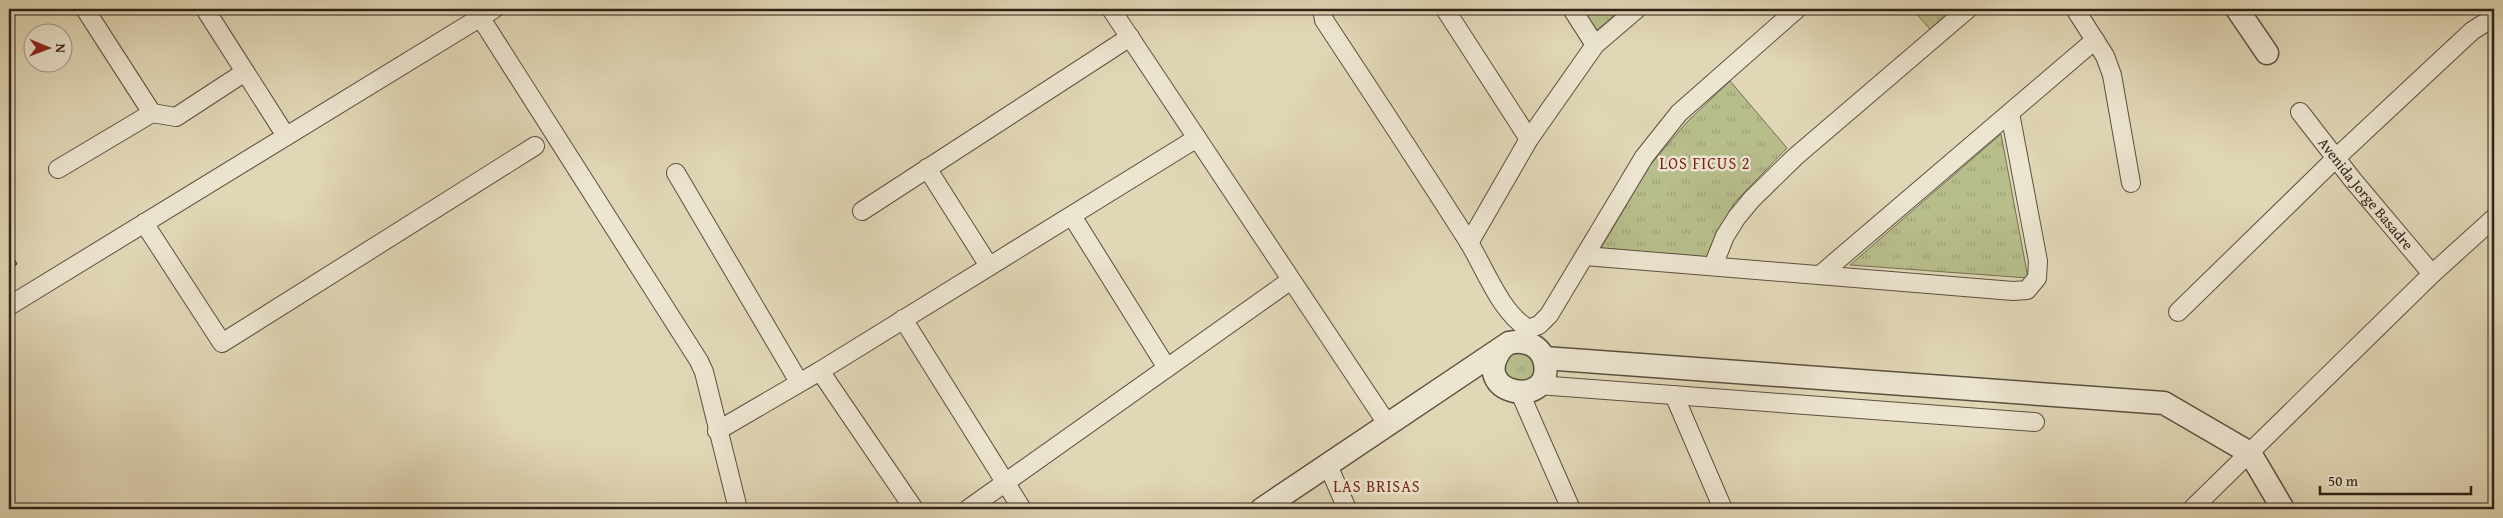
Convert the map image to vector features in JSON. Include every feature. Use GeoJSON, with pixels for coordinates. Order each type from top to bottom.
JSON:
{"type":"FeatureCollection","features":[{"type":"Feature","properties":{"kind":"street"},"geometry":{"type":"LineString","coordinates":[[85,9],[152,112]]}},
{"type":"Feature","properties":{"kind":"street"},"geometry":{"type":"LineString","coordinates":[[205,9],[286,136]]}},
{"type":"Feature","properties":{"kind":"street"},"geometry":{"type":"LineString","coordinates":[[1111,9],[1388,425]]}},
{"type":"Feature","properties":{"kind":"street"},"geometry":{"type":"LineString","coordinates":[[1322,9],[1324,20],[1469,243],[1507,308],[1544,358],[1544,375],[1529,389]]}},
{"type":"Feature","properties":{"kind":"street"},"geometry":{"type":"LineString","coordinates":[[1444,9],[1529,139]]}},
{"type":"Feature","properties":{"kind":"street"},"geometry":{"type":"LineString","coordinates":[[1572,9],[1595,45]]}},
{"type":"Feature","properties":{"kind":"street"},"geometry":{"type":"LineString","coordinates":[[1469,243],[1529,139],[1595,45],[1637,9]]}},
{"type":"Feature","properties":{"kind":"street"},"geometry":{"type":"LineString","coordinates":[[1262,509],[1502,348],[1527,335],[1539,325],[1549,315],[1644,157],[1679,113],[1797,9]]}},
{"type":"Feature","properties":{"kind":"street"},"geometry":{"type":"LineString","coordinates":[[1712,266],[1729,230],[1752,199],[1795,157],[1968,9]]}},
{"type":"Feature","properties":{"kind":"street"},"geometry":{"type":"LineString","coordinates":[[2075,9],[2106,56],[2112,75],[2131,183]]}},
{"type":"Feature","properties":{"kind":"street"},"geometry":{"type":"LineString","coordinates":[[2237,9],[2267,53]]}},
{"type":"Feature","properties":{"kind":"street"},"geometry":{"type":"LineString","coordinates":[[9,306],[286,136],[483,11],[699,361],[704,372],[717,431],[738,509]]}},
{"type":"Feature","properties":{"kind":"street"},"geometry":{"type":"LineString","coordinates":[[2178,312],[2337,157],[2472,31],[2494,17]]}},
{"type":"Feature","properties":{"kind":"street"},"geometry":{"type":"LineString","coordinates":[[862,210],[1130,37]]}},
{"type":"Feature","properties":{"kind":"street"},"geometry":{"type":"LineString","coordinates":[[1820,275],[2095,40]]}},
{"type":"Feature","properties":{"kind":"street"},"geometry":{"type":"LineString","coordinates":[[58,169],[152,112],[176,117],[245,72]]}},
{"type":"Feature","properties":{"kind":"street","name":"Avenida Jorge Basadre"},"geometry":{"type":"LineString","coordinates":[[2300,112],[2337,157],[2352,179],[2432,274]]}},
{"type":"Feature","properties":{"kind":"street"},"geometry":{"type":"LineString","coordinates":[[1585,256],[2014,291],[2027,290],[2038,278],[2038,262],[2010,113]]}},
{"type":"Feature","properties":{"kind":"street"},"geometry":{"type":"LineString","coordinates":[[717,431],[820,371],[1197,138]]}},
{"type":"Feature","properties":{"kind":"street"},"geometry":{"type":"LineString","coordinates":[[144,223],[222,343],[535,146]]}},
{"type":"Feature","properties":{"kind":"street"},"geometry":{"type":"LineString","coordinates":[[927,168],[989,266]]}},
{"type":"Feature","properties":{"kind":"street"},"geometry":{"type":"LineString","coordinates":[[676,173],[799,382]]}},
{"type":"Feature","properties":{"kind":"street"},"geometry":{"type":"LineString","coordinates":[[1072,216],[1166,368]]}},
{"type":"Feature","properties":{"kind":"street"},"geometry":{"type":"LineString","coordinates":[[2192,509],[2432,274],[2494,218]]}},
{"type":"Feature","properties":{"kind":"street"},"geometry":{"type":"LineString","coordinates":[[968,509],[1291,280]]}},
{"type":"Feature","properties":{"kind":"street"},"geometry":{"type":"LineString","coordinates":[[903,319],[1022,509]]}},
{"type":"Feature","properties":{"kind":"street"},"geometry":{"type":"LineString","coordinates":[[1502,348],[1494,363],[1494,372],[1499,382],[1510,391],[1529,389],[1674,395],[2035,422]]}},
{"type":"Feature","properties":{"kind":"street"},"geometry":{"type":"LineString","coordinates":[[1544,358],[2151,401],[2174,408],[2250,452],[2283,509]]}},
{"type":"Feature","properties":{"kind":"street"},"geometry":{"type":"LineString","coordinates":[[820,371],[914,509]]}},
{"type":"Feature","properties":{"kind":"street"},"geometry":{"type":"LineString","coordinates":[[1456,380],[1499,382]]}},
{"type":"Feature","properties":{"kind":"street"},"geometry":{"type":"LineString","coordinates":[[1529,389],[1571,509]]}},
{"type":"Feature","properties":{"kind":"street"},"geometry":{"type":"LineString","coordinates":[[1674,395],[1724,509]]}},
{"type":"Feature","properties":{"kind":"street"},"geometry":{"type":"LineString","coordinates":[[1328,465],[1347,509]]}},
{"type":"Feature","properties":{"kind":"green space"},"geometry":{"type":"Polygon","coordinates":[[[1582,9],[1622,9],[1597,30],[1582,9]]]}},
{"type":"Feature","properties":{"kind":"green space"},"geometry":{"type":"Polygon","coordinates":[[[1912,9],[1953,9],[1930,29],[1912,9]]]}},
{"type":"Feature","properties":{"kind":"green space"},"geometry":{"type":"Polygon","coordinates":[[[1730,81],[1787,148],[1734,203],[1707,258],[1601,248],[1650,165],[1688,121],[1730,81]]]}},
{"type":"Feature","properties":{"kind":"green space"},"geometry":{"type":"Polygon","coordinates":[[[2001,134],[2028,278],[1850,265],[2001,134]]]}},
{"type":"Feature","properties":{"kind":"green space"},"geometry":{"type":"Polygon","coordinates":[[[1515,348],[1537,359],[1531,383],[1507,382],[1502,360],[1515,348]]]}},
{"type":"Feature","properties":{"kind":"building"},"geometry":{"type":"Polygon","coordinates":[[[9,250],[17,264],[9,269],[9,250]]]}},
{"type":"Feature","properties":{"kind":"district","name":"LOS FICUS 2"},"geometry":{"type":"Point","coordinates":[1705,163]}},
{"type":"Feature","properties":{"kind":"district","name":"LAS BRISAS"},"geometry":{"type":"Point","coordinates":[1377,486]}}]}
